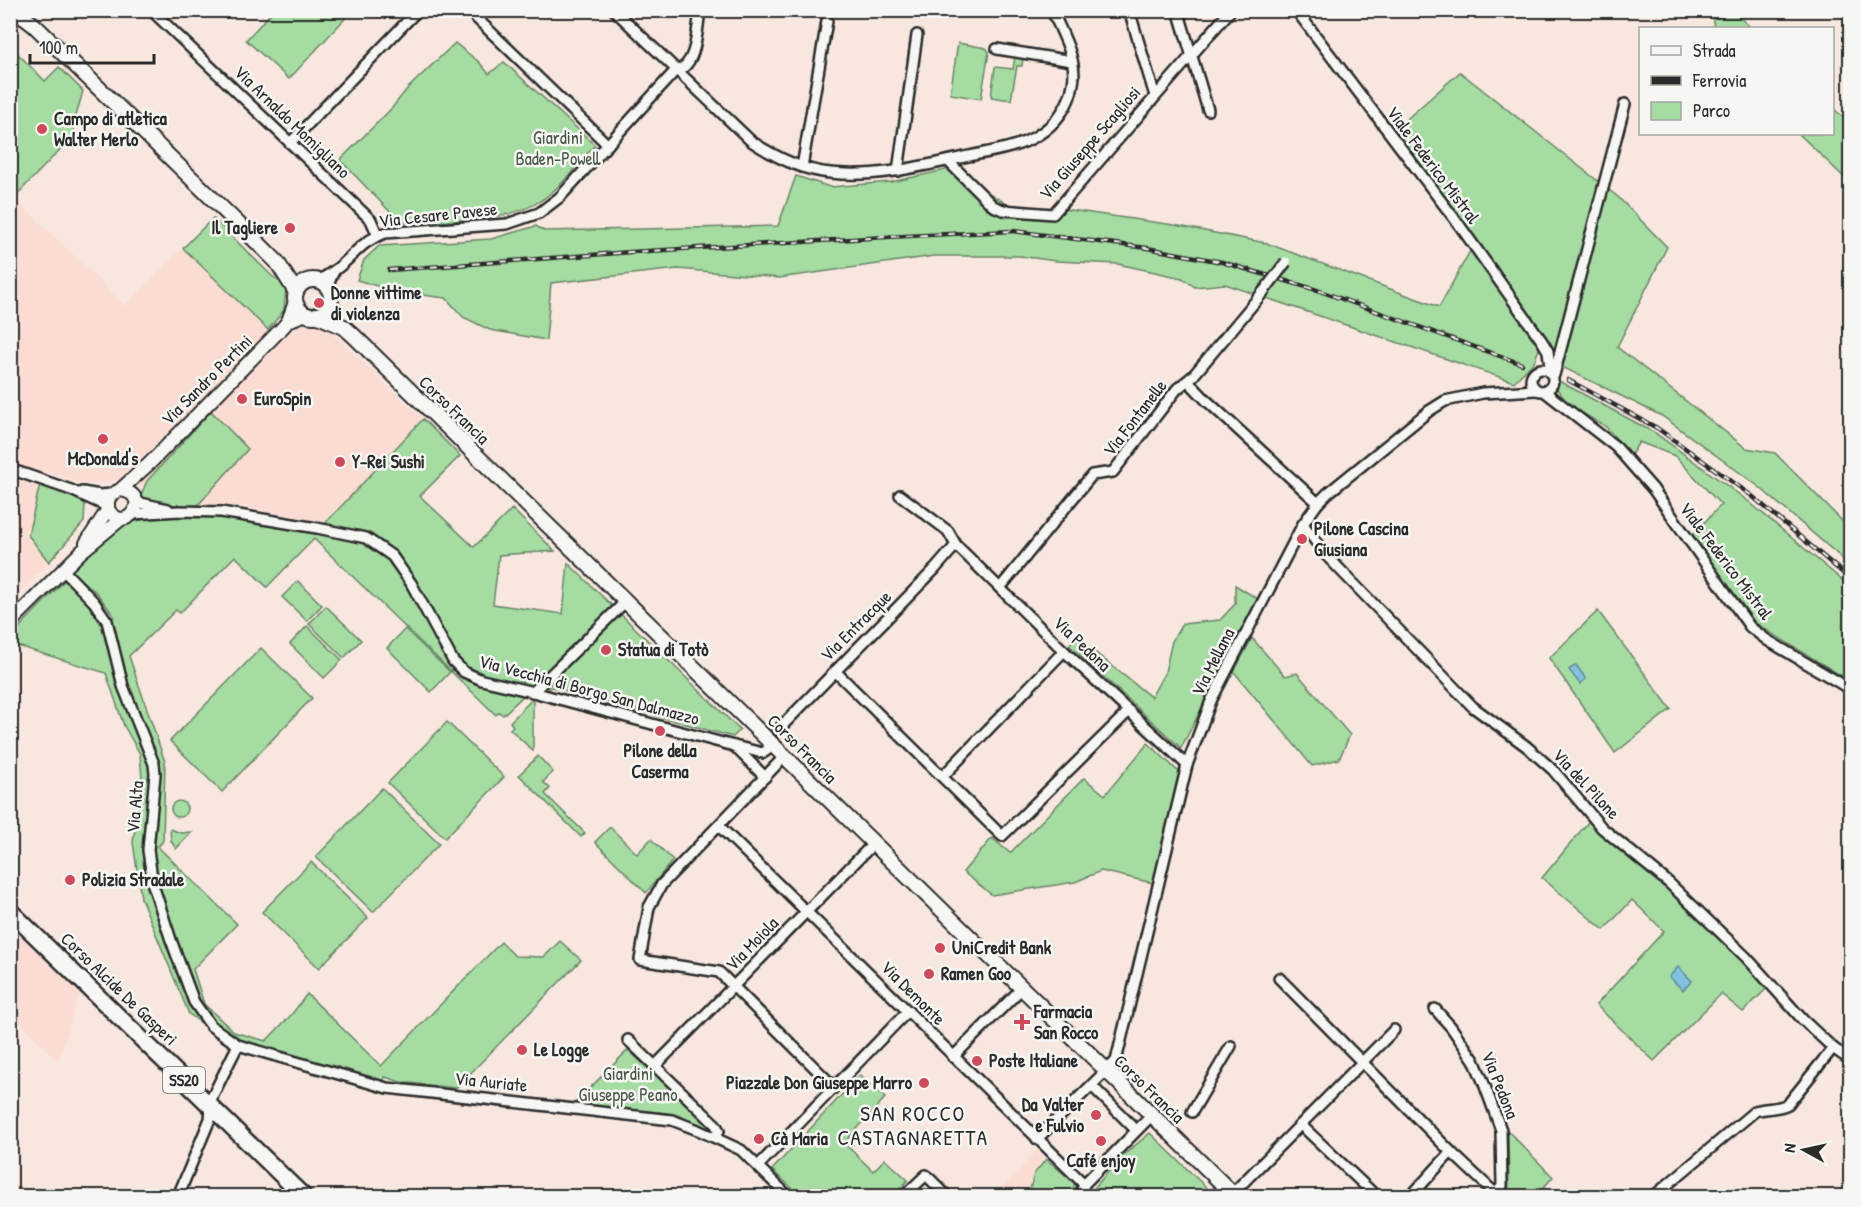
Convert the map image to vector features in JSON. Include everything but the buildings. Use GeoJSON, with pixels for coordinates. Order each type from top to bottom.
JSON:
{"type":"FeatureCollection","features":[{"type":"Feature","properties":{"kind":"main road"},"geometry":{"type":"LineString","coordinates":[[14,10],[34,25]]}},
{"type":"Feature","properties":{"kind":"main road"},"geometry":{"type":"LineString","coordinates":[[22,10],[34,25],[277,262],[308,289],[301,311],[311,315],[324,311],[330,302]]}},
{"type":"Feature","properties":{"kind":"main road","name":"Corso Francia"},"geometry":{"type":"LineString","coordinates":[[308,289],[329,291],[330,302],[344,327],[1233,1195]]}},
{"type":"Feature","properties":{"kind":"main road","name":"Corso Francia"},"geometry":{"type":"LineString","coordinates":[[311,315],[344,327]]}},
{"type":"Feature","properties":{"kind":"main road","name":"Corso Alcide De Gasperi"},"geometry":{"type":"LineString","coordinates":[[10,911],[303,1197]]}},
{"type":"Feature","properties":{"kind":"street","name":"Via Arnaldo Momigliano"},"geometry":{"type":"LineString","coordinates":[[151,10],[371,220],[378,236]]}},
{"type":"Feature","properties":{"kind":"street"},"geometry":{"type":"LineString","coordinates":[[290,143],[418,10]]}},
{"type":"Feature","properties":{"kind":"street"},"geometry":{"type":"LineString","coordinates":[[468,10],[608,145]]}},
{"type":"Feature","properties":{"kind":"street"},"geometry":{"type":"LineString","coordinates":[[614,10],[751,141],[766,151],[802,167],[829,173],[855,174],[898,171],[1015,146],[1046,130],[1062,112],[1074,78],[1072,61],[1052,10]]}},
{"type":"Feature","properties":{"kind":"street","name":"Via Cesare Pavese"},"geometry":{"type":"LineString","coordinates":[[308,289],[334,271],[359,246],[378,236],[393,232],[507,224],[539,213],[560,197],[675,70],[683,69],[688,64],[692,55],[700,10]]}},
{"type":"Feature","properties":{"kind":"street","name":"Via Giuseppe Scagliosi"},"geometry":{"type":"LineString","coordinates":[[948,161],[993,206],[1003,210],[1053,214],[1155,96],[1129,10]]}},
{"type":"Feature","properties":{"kind":"street"},"geometry":{"type":"LineString","coordinates":[[1178,10],[1208,110]]}},
{"type":"Feature","properties":{"kind":"street"},"geometry":{"type":"LineString","coordinates":[[1155,96],[1231,10]]}},
{"type":"Feature","properties":{"kind":"street","name":"Viale Federico Mistral"},"geometry":{"type":"LineString","coordinates":[[1296,10],[1460,226],[1542,341],[1548,351],[1547,384]]}},
{"type":"Feature","properties":{"kind":"street"},"geometry":{"type":"LineString","coordinates":[[802,167],[827,21]]}},
{"type":"Feature","properties":{"kind":"street"},"geometry":{"type":"LineString","coordinates":[[898,171],[917,35]]}},
{"type":"Feature","properties":{"kind":"street"},"geometry":{"type":"LineString","coordinates":[[997,49],[1072,61]]}},
{"type":"Feature","properties":{"kind":"street"},"geometry":{"type":"LineString","coordinates":[[1532,377],[1532,384],[1547,384],[1625,104]]}},
{"type":"Feature","properties":{"kind":"street","name":"Via Fontanelle"},"geometry":{"type":"LineString","coordinates":[[1000,588],[1092,475],[1113,472],[1178,389],[1188,381],[1288,259]]}},
{"type":"Feature","properties":{"kind":"street","name":"Via Sandro Pertini"},"geometry":{"type":"LineString","coordinates":[[116,492],[150,463],[288,321],[308,289]]}},
{"type":"Feature","properties":{"kind":"street","name":"Via Sandro Pertini"},"geometry":{"type":"LineString","coordinates":[[288,321],[311,315]]}},
{"type":"Feature","properties":{"kind":"street"},"geometry":{"type":"LineString","coordinates":[[1515,390],[1541,369],[1542,341]]}},
{"type":"Feature","properties":{"kind":"street","name":"Viale Federico Mistral"},"geometry":{"type":"LineString","coordinates":[[1541,369],[1547,384],[1565,407],[1616,447],[1653,489],[1750,627],[1767,640],[1851,689]]}},
{"type":"Feature","properties":{"kind":"street"},"geometry":{"type":"LineString","coordinates":[[1188,381],[1318,503]]}},
{"type":"Feature","properties":{"kind":"street","name":"Via Mellana"},"geometry":{"type":"LineString","coordinates":[[1037,1139],[1116,1061],[1187,765],[1211,701],[1304,524],[1318,503],[1436,406],[1461,396],[1547,384]]}},
{"type":"Feature","properties":{"kind":"street","name":"Via Sandro Pertini"},"geometry":{"type":"LineString","coordinates":[[134,504],[150,463]]}},
{"type":"Feature","properties":{"kind":"street"},"geometry":{"type":"LineString","coordinates":[[10,469],[71,490],[108,508],[116,518],[128,518],[134,504],[127,491],[99,495],[71,490]]}},
{"type":"Feature","properties":{"kind":"street"},"geometry":{"type":"LineString","coordinates":[[81,552],[108,508],[108,500],[116,492]]}},
{"type":"Feature","properties":{"kind":"street","name":"Via Pedona"},"geometry":{"type":"LineString","coordinates":[[900,495],[948,531],[956,544],[1064,651],[1187,765]]}},
{"type":"Feature","properties":{"kind":"street","name":"Via Vecchia di Borgo San Dalmazzo"},"geometry":{"type":"LineString","coordinates":[[134,504],[179,511],[221,512],[366,538],[392,556],[411,583],[453,661],[464,672],[482,680],[763,753],[773,746]]}},
{"type":"Feature","properties":{"kind":"street"},"geometry":{"type":"LineString","coordinates":[[10,623],[81,552],[121,519]]}},
{"type":"Feature","properties":{"kind":"street","name":"Via del Pilone"},"geometry":{"type":"LineString","coordinates":[[1304,524],[1324,553],[1473,707],[1526,746],[1553,770],[1602,828],[1669,883],[1746,957],[1803,1020],[1833,1048],[1851,1060]]}},
{"type":"Feature","properties":{"kind":"street","name":"Via Entracque"},"geometry":{"type":"LineString","coordinates":[[778,730],[935,569],[956,544]]}},
{"type":"Feature","properties":{"kind":"street","name":"Via Alta"},"geometry":{"type":"LineString","coordinates":[[63,570],[94,602],[108,621],[123,686],[152,754],[155,774],[149,835],[150,867],[183,975],[194,1002],[206,1020],[238,1045]]}},
{"type":"Feature","properties":{"kind":"street"},"geometry":{"type":"LineString","coordinates":[[533,692],[625,602]]}},
{"type":"Feature","properties":{"kind":"street"},"geometry":{"type":"LineString","coordinates":[[943,776],[1064,651]]}},
{"type":"Feature","properties":{"kind":"street"},"geometry":{"type":"LineString","coordinates":[[835,671],[1002,836],[1129,711]]}},
{"type":"Feature","properties":{"kind":"street"},"geometry":{"type":"LineString","coordinates":[[734,746],[765,777]]}},
{"type":"Feature","properties":{"kind":"street"},"geometry":{"type":"LineString","coordinates":[[784,757],[662,884],[654,896],[646,918],[640,960],[719,972],[834,1087]]}},
{"type":"Feature","properties":{"kind":"street","name":"Via Demonte"},"geometry":{"type":"LineString","coordinates":[[719,826],[1084,1184]]}},
{"type":"Feature","properties":{"kind":"street","name":"Via Moiola"},"geometry":{"type":"LineString","coordinates":[[655,1066],[873,844]]}},
{"type":"Feature","properties":{"kind":"street"},"geometry":{"type":"LineString","coordinates":[[1279,978],[1451,1152],[1411,1197]]}},
{"type":"Feature","properties":{"kind":"street"},"geometry":{"type":"LineString","coordinates":[[953,1057],[1021,989]]}},
{"type":"Feature","properties":{"kind":"street","name":"Via Pedona"},"geometry":{"type":"LineString","coordinates":[[1435,1009],[1474,1060],[1501,1130],[1502,1186],[1496,1194],[1451,1152]]}},
{"type":"Feature","properties":{"kind":"street"},"geometry":{"type":"LineString","coordinates":[[758,1166],[908,1011]]}},
{"type":"Feature","properties":{"kind":"street"},"geometry":{"type":"LineString","coordinates":[[1233,1195],[1394,1030]]}},
{"type":"Feature","properties":{"kind":"street"},"geometry":{"type":"LineString","coordinates":[[628,1040],[716,1125],[718,1131],[715,1137]]}},
{"type":"Feature","properties":{"kind":"street"},"geometry":{"type":"LineString","coordinates":[[178,1197],[210,1119],[213,1097],[238,1045]]}},
{"type":"Feature","properties":{"kind":"street","name":"Via Auriate"},"geometry":{"type":"LineString","coordinates":[[238,1045],[387,1088],[664,1118],[715,1137],[741,1150],[788,1197]]}},
{"type":"Feature","properties":{"kind":"street"},"geometry":{"type":"LineString","coordinates":[[1192,1112],[1231,1046]]}},
{"type":"Feature","properties":{"kind":"street"},"geometry":{"type":"LineString","coordinates":[[1654,1197],[1755,1111],[1765,1107],[1779,1109],[1788,1104],[1833,1048]]}},
{"type":"Feature","properties":{"kind":"street"},"geometry":{"type":"LineString","coordinates":[[1092,1086],[1136,1130]]}},
{"type":"Feature","properties":{"kind":"street"},"geometry":{"type":"LineString","coordinates":[[1080,1197],[1084,1184],[1150,1116]]}},
{"type":"Feature","properties":{"kind":"street"},"geometry":{"type":"LineString","coordinates":[[1301,1125],[1376,1197]]}},
{"type":"Feature","properties":{"kind":"street"},"geometry":{"type":"LineString","coordinates":[[904,1197],[926,1175],[947,1197]]}},
{"type":"Feature","properties":{"kind":"shaded area"},"geometry":{"type":"Polygon","coordinates":[[[17,200],[125,306],[183,248],[279,340],[288,331],[305,323],[324,326],[423,419],[326,522],[239,506],[198,505],[248,449],[156,469],[138,492],[119,480],[84,484],[48,472],[38,488],[28,535],[49,562],[11,601],[10,206],[17,200]]]}},
{"type":"Feature","properties":{"kind":"shaded area"},"geometry":{"type":"Polygon","coordinates":[[[20,936],[80,991],[58,1062],[11,1012],[11,975],[20,936]]]}},
{"type":"Feature","properties":{"kind":"shaded area"},"geometry":{"type":"Polygon","coordinates":[[[1037,1150],[1044,1158],[1033,1173],[1027,1196],[994,1196],[1037,1150]]]}},
{"type":"Feature","properties":{"kind":"green space"},"geometry":{"type":"Polygon","coordinates":[[[273,11],[352,11],[289,79],[246,40],[273,11]]]}},
{"type":"Feature","properties":{"kind":"green space"},"geometry":{"type":"Polygon","coordinates":[[[1711,11],[1733,11],[1750,27],[1714,27],[1711,11]]]}},
{"type":"Feature","properties":{"kind":"green space","name":"Giardini Baden-Powell"},"geometry":{"type":"Polygon","coordinates":[[[455,43],[479,62],[489,74],[504,62],[595,145],[555,189],[540,201],[526,208],[473,220],[401,223],[340,160],[392,108],[407,89],[455,43]]]}},
{"type":"Feature","properties":{"kind":"green space"},"geometry":{"type":"Polygon","coordinates":[[[958,43],[986,48],[989,52],[981,99],[950,94],[958,43]]]}},
{"type":"Feature","properties":{"kind":"green space","name":"Campo di atletica Walter Merlo"},"geometry":{"type":"Polygon","coordinates":[[[10,46],[45,81],[59,67],[83,91],[74,123],[74,135],[11,201],[10,46]]]}},
{"type":"Feature","properties":{"kind":"green space"},"geometry":{"type":"Polygon","coordinates":[[[1015,56],[1023,57],[1022,66],[1017,66],[1011,100],[991,97],[995,67],[1013,69],[1015,56]]]}},
{"type":"Feature","properties":{"kind":"green space"},"geometry":{"type":"Polygon","coordinates":[[[1460,72],[1618,197],[1667,247],[1617,347],[1746,448],[1775,453],[1850,529],[1850,565],[1758,486],[1662,416],[1562,367],[1565,359],[1539,349],[1534,362],[1514,382],[1225,284],[1195,287],[1182,278],[1118,264],[1056,261],[1020,256],[934,256],[779,278],[678,269],[551,283],[546,340],[490,330],[463,317],[446,298],[397,292],[357,280],[364,260],[379,246],[491,239],[536,226],[544,231],[778,226],[796,176],[830,187],[891,182],[950,169],[1010,206],[1063,209],[1174,225],[1266,243],[1439,307],[1475,242],[1392,132],[1460,72]]]}},
{"type":"Feature","properties":{"kind":"green space"},"geometry":{"type":"Polygon","coordinates":[[[1834,109],[1850,124],[1850,183],[1800,135],[1834,135],[1834,109]]]}},
{"type":"Feature","properties":{"kind":"green space"},"geometry":{"type":"Polygon","coordinates":[[[213,218],[272,276],[286,286],[284,310],[268,330],[183,248],[213,218]]]}},
{"type":"Feature","properties":{"kind":"green space"},"geometry":{"type":"Polygon","coordinates":[[[1557,380],[1655,433],[1748,501],[1843,581],[1850,589],[1850,681],[1755,623],[1692,535],[1721,505],[1675,456],[1639,442],[1631,455],[1605,426],[1570,406],[1557,389],[1557,380]]]}},
{"type":"Feature","properties":{"kind":"green space"},"geometry":{"type":"Polygon","coordinates":[[[211,411],[248,449],[198,505],[174,507],[146,503],[141,495],[147,481],[211,411]]]}},
{"type":"Feature","properties":{"kind":"green space"},"geometry":{"type":"Polygon","coordinates":[[[423,419],[460,456],[420,496],[474,547],[512,509],[555,551],[499,555],[493,604],[563,614],[568,563],[740,730],[733,737],[552,687],[547,691],[498,680],[463,666],[451,670],[469,679],[524,695],[503,715],[499,712],[496,715],[314,539],[267,587],[235,556],[180,613],[176,610],[129,656],[165,762],[163,841],[158,847],[237,924],[193,969],[204,1004],[234,1032],[266,1041],[292,1014],[307,994],[381,1066],[501,942],[515,956],[544,957],[560,941],[581,960],[456,1088],[401,1082],[385,1077],[381,1089],[230,1048],[229,1043],[189,1014],[141,898],[133,842],[142,779],[140,754],[124,726],[106,673],[11,644],[10,637],[65,580],[83,597],[105,629],[114,616],[97,593],[71,572],[105,537],[130,523],[182,515],[211,516],[318,531],[423,419]]]}},
{"type":"Feature","properties":{"kind":"green space"},"geometry":{"type":"Polygon","coordinates":[[[40,484],[74,496],[85,504],[84,522],[49,562],[28,535],[40,484]]]}},
{"type":"Feature","properties":{"kind":"green space"},"geometry":{"type":"Polygon","coordinates":[[[298,581],[322,605],[307,621],[282,597],[298,581]]]}},
{"type":"Feature","properties":{"kind":"green space"},"geometry":{"type":"Polygon","coordinates":[[[1235,585],[1258,599],[1181,748],[1069,645],[1076,637],[1151,697],[1165,672],[1172,641],[1182,624],[1220,620],[1235,604],[1235,585]]]}},
{"type":"Feature","properties":{"kind":"green space"},"geometry":{"type":"Polygon","coordinates":[[[326,606],[361,640],[344,658],[309,624],[326,606]]]}},
{"type":"Feature","properties":{"kind":"green space"},"geometry":{"type":"Polygon","coordinates":[[[1598,611],[1671,709],[1615,753],[1549,658],[1598,611]]]}},
{"type":"Feature","properties":{"kind":"green space"},"geometry":{"type":"Polygon","coordinates":[[[307,626],[342,660],[324,678],[290,644],[307,626]]]}},
{"type":"Feature","properties":{"kind":"green space"},"geometry":{"type":"Polygon","coordinates":[[[405,629],[450,672],[431,692],[387,648],[405,629]]]}},
{"type":"Feature","properties":{"kind":"green space"},"geometry":{"type":"Polygon","coordinates":[[[1252,638],[1285,676],[1297,673],[1350,735],[1339,759],[1312,766],[1234,672],[1252,638]]]}},
{"type":"Feature","properties":{"kind":"green space"},"geometry":{"type":"Polygon","coordinates":[[[261,648],[312,698],[222,792],[170,741],[261,648]]]}},
{"type":"Feature","properties":{"kind":"green space"},"geometry":{"type":"Polygon","coordinates":[[[533,698],[533,751],[510,729],[513,726],[510,722],[533,698]]]}},
{"type":"Feature","properties":{"kind":"green space"},"geometry":{"type":"Polygon","coordinates":[[[447,722],[504,777],[445,838],[388,783],[447,722]]]}},
{"type":"Feature","properties":{"kind":"green space"},"geometry":{"type":"Polygon","coordinates":[[[1148,743],[1180,773],[1153,883],[1101,871],[1075,882],[992,895],[963,872],[992,838],[1010,853],[1084,778],[1105,795],[1148,743]]]}},
{"type":"Feature","properties":{"kind":"green space"},"geometry":{"type":"Polygon","coordinates":[[[538,756],[553,772],[543,782],[550,788],[545,794],[585,833],[581,837],[519,775],[538,756]]]}},
{"type":"Feature","properties":{"kind":"green space"},"geometry":{"type":"Polygon","coordinates":[[[382,788],[439,844],[373,912],[316,857],[382,788]]]}},
{"type":"Feature","properties":{"kind":"green space"},"geometry":{"type":"Polygon","coordinates":[[[179,801],[187,809],[179,817],[171,809],[179,801]]]}},
{"type":"Feature","properties":{"kind":"green space"},"geometry":{"type":"Polygon","coordinates":[[[1589,821],[1683,900],[1768,987],[1743,1012],[1721,994],[1654,1061],[1596,1005],[1664,931],[1632,900],[1604,930],[1542,878],[1589,821]]]}},
{"type":"Feature","properties":{"kind":"green space"},"geometry":{"type":"Polygon","coordinates":[[[610,827],[637,854],[651,839],[673,860],[646,893],[595,842],[610,827]]]}},
{"type":"Feature","properties":{"kind":"green space"},"geometry":{"type":"Polygon","coordinates":[[[170,829],[181,833],[192,832],[176,849],[171,841],[170,829]]]}},
{"type":"Feature","properties":{"kind":"green space"},"geometry":{"type":"Polygon","coordinates":[[[311,862],[368,918],[319,968],[262,912],[311,862]]]}},
{"type":"Feature","properties":{"kind":"green space","name":"Giardini Giuseppe Peano"},"geometry":{"type":"Polygon","coordinates":[[[628,1050],[713,1127],[713,1130],[708,1132],[665,1113],[574,1104],[628,1050]]]}},
{"type":"Feature","properties":{"kind":"green space"},"geometry":{"type":"Polygon","coordinates":[[[860,1075],[885,1098],[844,1143],[873,1171],[885,1159],[908,1180],[893,1196],[801,1196],[772,1170],[860,1075]]]}},
{"type":"Feature","properties":{"kind":"green space"},"geometry":{"type":"Polygon","coordinates":[[[1508,1131],[1553,1177],[1536,1196],[1509,1196],[1508,1131]]]}},
{"type":"Feature","properties":{"kind":"green space"},"geometry":{"type":"Polygon","coordinates":[[[1150,1133],[1215,1196],[1095,1196],[1089,1194],[1120,1158],[1150,1133]]]}},
{"type":"Feature","properties":{"kind":"green space"},"geometry":{"type":"Polygon","coordinates":[[[1046,1159],[1075,1183],[1071,1196],[1028,1196],[1034,1174],[1046,1159]]]}},
{"type":"Feature","properties":{"kind":"water"},"geometry":{"type":"Polygon","coordinates":[[[1576,665],[1586,679],[1580,684],[1569,670],[1576,665]]]}},
{"type":"Feature","properties":{"kind":"water"},"geometry":{"type":"Polygon","coordinates":[[[1678,967],[1692,981],[1683,990],[1669,977],[1678,967]]]}},
{"type":"Feature","properties":{"kind":"railway"},"geometry":{"type":"LineString","coordinates":[[389,270],[631,252],[1013,231],[1147,248],[1222,262],[1317,290],[1522,364]]}},
{"type":"Feature","properties":{"kind":"railway"},"geometry":{"type":"LineString","coordinates":[[1568,380],[1657,428],[1752,496],[1850,579]]}},
{"type":"Feature","properties":{"kind":"place","name":"Campo di atletica Walter Merlo"},"geometry":{"type":"Point","coordinates":[42,129]}},
{"type":"Feature","properties":{"kind":"place","name":"Il Tagliere"},"geometry":{"type":"Point","coordinates":[290,228]}},
{"type":"Feature","properties":{"kind":"place","name":"Donne vittime di violenza"},"geometry":{"type":"Point","coordinates":[319,303]}},
{"type":"Feature","properties":{"kind":"place","name":"EuroSpin"},"geometry":{"type":"Point","coordinates":[242,399]}},
{"type":"Feature","properties":{"kind":"place","name":"McDonald's"},"geometry":{"type":"Point","coordinates":[103,439]}},
{"type":"Feature","properties":{"kind":"place","name":"Y-Rei Sushi"},"geometry":{"type":"Point","coordinates":[340,462]}},
{"type":"Feature","properties":{"kind":"place","name":"Pilone Cascina Giusiana"},"geometry":{"type":"Point","coordinates":[1302,539]}},
{"type":"Feature","properties":{"kind":"place","name":"Statua di Totò"},"geometry":{"type":"Point","coordinates":[606,650]}},
{"type":"Feature","properties":{"kind":"place","name":"Pilone della Caserma"},"geometry":{"type":"Point","coordinates":[660,731]}},
{"type":"Feature","properties":{"kind":"place","name":"Polizia Stradale"},"geometry":{"type":"Point","coordinates":[70,880]}},
{"type":"Feature","properties":{"kind":"place","name":"UniCredit Bank"},"geometry":{"type":"Point","coordinates":[940,948]}},
{"type":"Feature","properties":{"kind":"place","name":"Ramen Goo"},"geometry":{"type":"Point","coordinates":[929,974]}},
{"type":"Feature","properties":{"kind":"place","name":"Farmacia San Rocco"},"geometry":{"type":"Point","coordinates":[1022,1022]}},
{"type":"Feature","properties":{"kind":"place","name":"Le Logge"},"geometry":{"type":"Point","coordinates":[522,1050]}},
{"type":"Feature","properties":{"kind":"place","name":"Poste Italiane"},"geometry":{"type":"Point","coordinates":[977,1061]}},
{"type":"Feature","properties":{"kind":"place","name":"Piazzale Don Giuseppe Marro"},"geometry":{"type":"Point","coordinates":[924,1083]}},
{"type":"Feature","properties":{"kind":"place","name":"Da Valter e Fulvio"},"geometry":{"type":"Point","coordinates":[1096,1115]}},
{"type":"Feature","properties":{"kind":"place","name":"Cà Maria"},"geometry":{"type":"Point","coordinates":[759,1139]}},
{"type":"Feature","properties":{"kind":"place","name":"Café enjoy"},"geometry":{"type":"Point","coordinates":[1101,1141]}},
{"type":"Feature","properties":{"kind":"district","name":"SAN ROCCO CASTAGNARETTA"},"geometry":{"type":"Point","coordinates":[913,1126]}}]}
